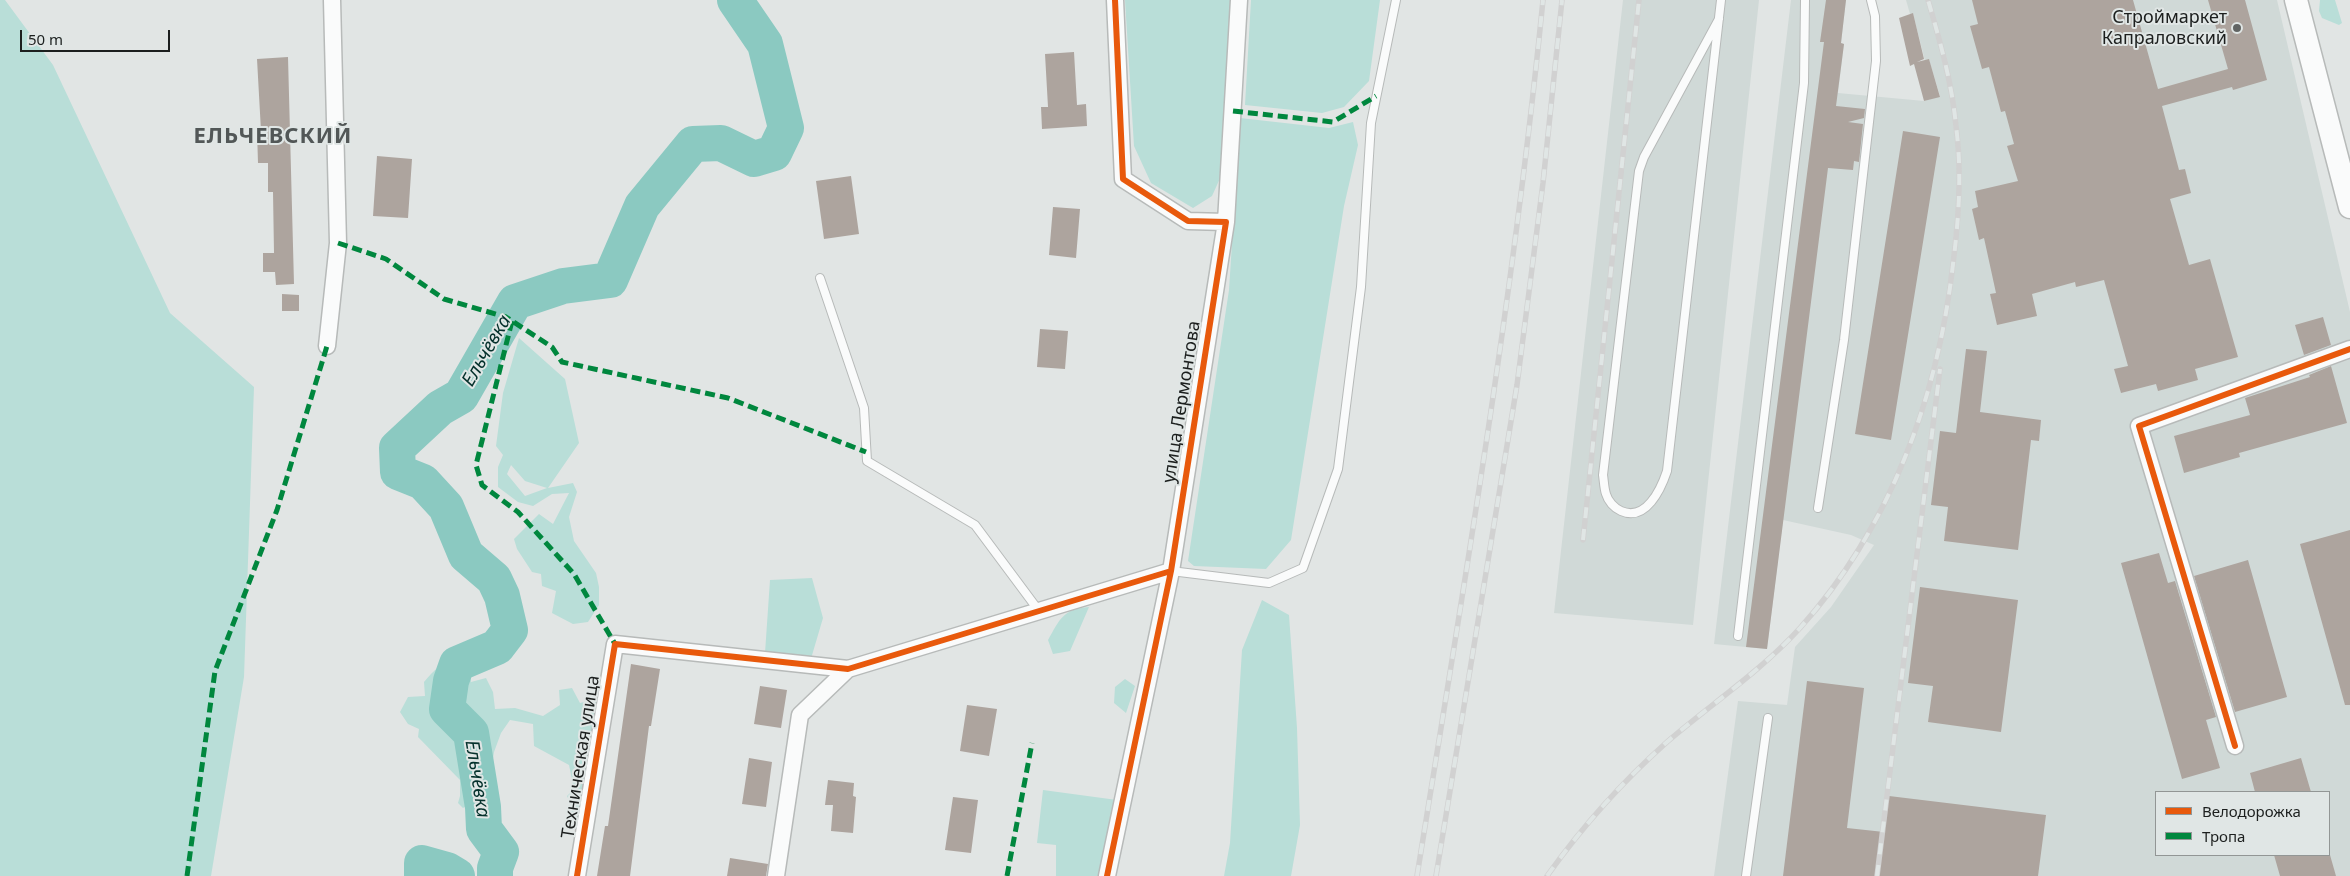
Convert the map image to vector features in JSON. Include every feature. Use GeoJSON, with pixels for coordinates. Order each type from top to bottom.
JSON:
{"type":"FeatureCollection","features":[{"type":"Feature","properties":{"kind":"street"},"geometry":{"type":"LineString","coordinates":[[327,346],[338,243],[332,0]]}},
{"type":"Feature","properties":{"kind":"street"},"geometry":{"type":"LineString","coordinates":[[1115,0],[1123,179],[1188,222],[1226,222]]}},
{"type":"Feature","properties":{"kind":"street","name":"улица Лермонтова"},"geometry":{"type":"LineString","coordinates":[[1107,876],[1171,571],[1226,222],[1240,0]]}},
{"type":"Feature","properties":{"kind":"street"},"geometry":{"type":"LineString","coordinates":[[2296,0],[2350,207]]}},
{"type":"Feature","properties":{"kind":"street"},"geometry":{"type":"LineString","coordinates":[[2235,746],[2139,426],[2350,349]]}},
{"type":"Feature","properties":{"kind":"street"},"geometry":{"type":"LineString","coordinates":[[776,876],[800,715],[848,669],[1171,571]]}},
{"type":"Feature","properties":{"kind":"street","name":"Техническая улица"},"geometry":{"type":"LineString","coordinates":[[577,876],[615,644],[848,669]]}},
{"type":"Feature","properties":{"kind":"lane"},"geometry":{"type":"LineString","coordinates":[[1171,571],[1270,583],[1303,568],[1338,469],[1361,287],[1371,123],[1396,0]]}},
{"type":"Feature","properties":{"kind":"lane"},"geometry":{"type":"LineString","coordinates":[[1719,19],[1644,157],[1639,171],[1603,475],[1606,495],[1610,502],[1616,509],[1630,514],[1639,511],[1654,500],[1667,471],[1719,19],[1721,0]]}},
{"type":"Feature","properties":{"kind":"lane"},"geometry":{"type":"LineString","coordinates":[[1738,636],[1804,83],[1805,0]]}},
{"type":"Feature","properties":{"kind":"lane"},"geometry":{"type":"LineString","coordinates":[[1818,508],[1844,340],[1876,61],[1875,16],[1871,0]]}},
{"type":"Feature","properties":{"kind":"lane"},"geometry":{"type":"LineString","coordinates":[[820,278],[864,408],[867,461],[975,525],[1039,611]]}},
{"type":"Feature","properties":{"kind":"lane"},"geometry":{"type":"LineString","coordinates":[[1746,876],[1768,718]]}},
{"type":"Feature","properties":{"kind":"shaded area"},"geometry":{"type":"Polygon","coordinates":[[[0,0],[5,0],[53,65],[170,313],[254,387],[244,677],[211,876],[0,876],[0,0]]]}},
{"type":"Feature","properties":{"kind":"shaded area"},"geometry":{"type":"Polygon","coordinates":[[[1125,0],[1231,0],[1222,174],[1212,196],[1193,208],[1151,183],[1134,146],[1125,0]]]}},
{"type":"Feature","properties":{"kind":"shaded area"},"geometry":{"type":"Polygon","coordinates":[[[1251,0],[1380,0],[1369,81],[1344,107],[1322,113],[1245,105],[1251,0]]]}},
{"type":"Feature","properties":{"kind":"shaded area"},"geometry":{"type":"Polygon","coordinates":[[[1623,0],[1759,0],[1693,625],[1554,613],[1623,0]]]}},
{"type":"Feature","properties":{"kind":"shaded area"},"geometry":{"type":"Polygon","coordinates":[[[1791,0],[1846,0],[1841,43],[1844,44],[1838,93],[1924,101],[1940,96],[1929,60],[1925,61],[1913,14],[1910,14],[1906,0],[2277,0],[2350,312],[2350,876],[1714,876],[1738,701],[1787,705],[1795,647],[1831,607],[1874,545],[1851,535],[1783,520],[1767,649],[1714,644],[1791,0]]]}},
{"type":"Feature","properties":{"kind":"shaded area"},"geometry":{"type":"Polygon","coordinates":[[[2320,0],[2335,0],[2342,23],[2339,25],[2322,18],[2319,11],[2320,0]]]}},
{"type":"Feature","properties":{"kind":"shaded area"},"geometry":{"type":"Polygon","coordinates":[[[1240,118],[1329,128],[1353,122],[1358,145],[1344,206],[1291,540],[1266,569],[1194,566],[1188,561],[1229,290],[1240,118]]]}},
{"type":"Feature","properties":{"kind":"shaded area"},"geometry":{"type":"Polygon","coordinates":[[[519,338],[565,379],[579,443],[548,488],[573,483],[577,492],[569,517],[574,541],[596,573],[599,587],[599,605],[588,622],[573,624],[552,613],[556,591],[542,586],[541,574],[532,572],[517,549],[514,539],[539,514],[553,524],[569,493],[552,494],[533,506],[518,502],[498,487],[498,467],[503,455],[496,446],[503,393],[519,338]],[[511,465],[507,474],[525,496],[547,488],[525,481],[511,465]]]}},
{"type":"Feature","properties":{"kind":"shaded area"},"geometry":{"type":"Polygon","coordinates":[[[812,578],[823,618],[810,662],[765,653],[770,580],[812,578]]]}},
{"type":"Feature","properties":{"kind":"shaded area"},"geometry":{"type":"Polygon","coordinates":[[[1262,600],[1289,615],[1297,728],[1300,825],[1291,876],[1224,876],[1230,843],[1242,650],[1262,600]]]}},
{"type":"Feature","properties":{"kind":"shaded area"},"geometry":{"type":"Polygon","coordinates":[[[1089,607],[1070,651],[1053,654],[1048,640],[1059,621],[1073,610],[1089,607]]]}},
{"type":"Feature","properties":{"kind":"shaded area"},"geometry":{"type":"Polygon","coordinates":[[[457,657],[470,666],[471,682],[486,678],[493,692],[495,709],[515,708],[543,716],[560,705],[559,690],[572,688],[580,703],[597,699],[599,708],[580,809],[575,823],[567,817],[571,804],[567,796],[574,789],[569,765],[534,746],[533,724],[510,720],[501,733],[494,752],[488,793],[475,798],[469,788],[467,797],[470,804],[463,808],[458,803],[460,780],[418,737],[419,729],[408,724],[400,712],[408,697],[425,696],[424,682],[435,670],[447,661],[457,657]]]}},
{"type":"Feature","properties":{"kind":"shaded area"},"geometry":{"type":"Polygon","coordinates":[[[1125,679],[1135,686],[1126,713],[1114,703],[1115,687],[1125,679]]]}},
{"type":"Feature","properties":{"kind":"shaded area"},"geometry":{"type":"Polygon","coordinates":[[[1043,790],[1117,800],[1098,876],[1056,876],[1056,845],[1037,843],[1043,790]]]}},
{"type":"Feature","properties":{"kind":"building"},"geometry":{"type":"Polygon","coordinates":[[[1826,0],[1846,0],[1841,43],[1844,44],[1836,106],[1865,109],[1864,118],[1848,122],[1863,124],[1859,162],[1854,161],[1853,170],[1828,168],[1767,649],[1746,647],[1824,42],[1820,42],[1826,0]]]}},
{"type":"Feature","properties":{"kind":"building"},"geometry":{"type":"Polygon","coordinates":[[[1972,0],[2133,0],[2158,89],[2228,69],[2208,0],[2245,0],[2267,80],[2233,90],[2232,87],[2162,106],[2179,170],[2185,169],[2191,193],[2170,199],[2189,265],[2210,259],[2238,357],[2195,369],[2198,380],[2158,391],[2156,384],[2121,393],[2114,369],[2128,366],[2104,280],[2076,287],[2075,282],[2032,294],[2037,316],[1997,325],[1990,294],[1996,293],[1984,238],[1979,240],[1972,209],[1978,207],[1975,191],[2018,181],[2007,146],[2014,144],[2005,111],[2001,112],[1989,67],[1982,69],[1970,26],[1978,24],[1972,0]]]}},
{"type":"Feature","properties":{"kind":"building"},"geometry":{"type":"Polygon","coordinates":[[[1913,13],[1924,59],[1917,62],[1929,59],[1940,97],[1924,101],[1914,64],[1910,66],[1899,18],[1913,13]]]}},
{"type":"Feature","properties":{"kind":"building"},"geometry":{"type":"Polygon","coordinates":[[[1074,52],[1077,105],[1086,104],[1087,126],[1042,129],[1041,107],[1048,107],[1045,54],[1074,52]]]}},
{"type":"Feature","properties":{"kind":"building"},"geometry":{"type":"Polygon","coordinates":[[[288,57],[294,284],[276,285],[275,272],[263,272],[263,253],[274,253],[273,192],[268,192],[268,163],[258,163],[257,131],[261,131],[257,59],[288,57]]]}},
{"type":"Feature","properties":{"kind":"building"},"geometry":{"type":"Polygon","coordinates":[[[1903,131],[1940,137],[1891,440],[1855,434],[1903,131]]]}},
{"type":"Feature","properties":{"kind":"building"},"geometry":{"type":"Polygon","coordinates":[[[377,156],[412,159],[408,218],[373,216],[377,156]]]}},
{"type":"Feature","properties":{"kind":"building"},"geometry":{"type":"Polygon","coordinates":[[[851,176],[859,234],[824,239],[816,181],[851,176]]]}},
{"type":"Feature","properties":{"kind":"building"},"geometry":{"type":"Polygon","coordinates":[[[1053,207],[1080,209],[1076,258],[1049,255],[1053,207]]]}},
{"type":"Feature","properties":{"kind":"building"},"geometry":{"type":"Polygon","coordinates":[[[282,294],[299,295],[299,311],[282,311],[282,294]]]}},
{"type":"Feature","properties":{"kind":"building"},"geometry":{"type":"Polygon","coordinates":[[[2323,317],[2331,345],[2304,355],[2295,325],[2323,317]]]}},
{"type":"Feature","properties":{"kind":"building"},"geometry":{"type":"Polygon","coordinates":[[[1040,329],[1068,331],[1065,369],[1037,367],[1040,329]]]}},
{"type":"Feature","properties":{"kind":"building"},"geometry":{"type":"Polygon","coordinates":[[[1966,349],[1987,351],[1980,412],[2041,420],[2039,441],[2031,440],[2018,550],[1944,541],[1948,507],[1931,505],[1940,431],[1956,433],[1966,349]]]}},
{"type":"Feature","properties":{"kind":"building"},"geometry":{"type":"Polygon","coordinates":[[[2331,366],[2347,423],[2239,453],[2240,457],[2184,473],[2174,436],[2250,415],[2245,398],[2310,377],[2309,375],[2331,366]]]}},
{"type":"Feature","properties":{"kind":"building"},"geometry":{"type":"Polygon","coordinates":[[[2350,530],[2350,705],[2345,705],[2300,544],[2350,530]]]}},
{"type":"Feature","properties":{"kind":"building"},"geometry":{"type":"Polygon","coordinates":[[[2159,553],[2168,583],[2175,581],[2216,717],[2206,720],[2220,768],[2182,779],[2121,563],[2159,553]]]}},
{"type":"Feature","properties":{"kind":"building"},"geometry":{"type":"Polygon","coordinates":[[[2248,560],[2287,697],[2235,712],[2194,576],[2248,560]]]}},
{"type":"Feature","properties":{"kind":"building"},"geometry":{"type":"Polygon","coordinates":[[[1920,587],[2018,600],[2001,732],[1928,722],[1933,686],[1908,683],[1920,587]]]}},
{"type":"Feature","properties":{"kind":"building"},"geometry":{"type":"Polygon","coordinates":[[[631,664],[660,669],[651,726],[649,726],[630,876],[597,876],[605,826],[608,826],[631,664]]]}},
{"type":"Feature","properties":{"kind":"building"},"geometry":{"type":"Polygon","coordinates":[[[1807,681],[1864,688],[1847,828],[1884,832],[1889,796],[2046,815],[2038,876],[1783,876],[1807,681]]]}},
{"type":"Feature","properties":{"kind":"building"},"geometry":{"type":"Polygon","coordinates":[[[760,686],[787,690],[781,728],[754,724],[760,686]]]}},
{"type":"Feature","properties":{"kind":"building"},"geometry":{"type":"Polygon","coordinates":[[[967,705],[997,709],[989,756],[960,751],[967,705]]]}},
{"type":"Feature","properties":{"kind":"building"},"geometry":{"type":"Polygon","coordinates":[[[749,758],[772,762],[766,807],[742,804],[749,758]]]}},
{"type":"Feature","properties":{"kind":"building"},"geometry":{"type":"Polygon","coordinates":[[[2301,758],[2311,791],[2255,791],[2250,773],[2301,758]]]}},
{"type":"Feature","properties":{"kind":"building"},"geometry":{"type":"Polygon","coordinates":[[[828,780],[854,783],[853,796],[856,797],[853,833],[831,831],[833,805],[825,805],[828,780]]]}},
{"type":"Feature","properties":{"kind":"building"},"geometry":{"type":"Polygon","coordinates":[[[953,797],[978,800],[971,853],[945,850],[953,797]]]}},
{"type":"Feature","properties":{"kind":"building"},"geometry":{"type":"Polygon","coordinates":[[[2330,855],[2336,876],[2280,876],[2274,856],[2330,855]]]}},
{"type":"Feature","properties":{"kind":"building"},"geometry":{"type":"Polygon","coordinates":[[[730,858],[768,864],[766,876],[727,876],[730,858]]]}},
{"type":"Feature","properties":{"kind":"waterway","name":"Ельчёвка"},"geometry":{"type":"LineString","coordinates":[[495,876],[495,868],[501,852],[484,829],[483,807],[471,733],[447,709],[451,681],[457,664],[497,647],[510,630],[502,596],[494,579],[466,555],[446,507],[423,482],[398,472],[397,448],[440,408],[461,396],[515,302],[563,286],[610,280],[642,206],[693,144],[721,143],[754,159],[774,153],[786,128],[765,44],[735,0]]}},
{"type":"Feature","properties":{"kind":"waterway","name":"Ельчёвка"},"geometry":{"type":"LineString","coordinates":[[422,876],[422,863],[447,870],[457,876]]}},
{"type":"Feature","properties":{"kind":"railway"},"geometry":{"type":"LineString","coordinates":[[1417,876],[1503,330],[1518,220],[1543,0]]}},
{"type":"Feature","properties":{"kind":"railway"},"geometry":{"type":"LineString","coordinates":[[1436,876],[1517,385],[1543,183],[1562,0]]}},
{"type":"Feature","properties":{"kind":"railway"},"geometry":{"type":"LineString","coordinates":[[1583,540],[1639,0]]}},
{"type":"Feature","properties":{"kind":"railway"},"geometry":{"type":"LineString","coordinates":[[1547,876],[1588,823],[1634,773],[1667,742],[1769,659],[1800,628],[1832,589],[1860,548],[1884,504],[1905,458],[1922,411],[1946,314],[1958,212],[1959,160],[1952,94],[1928,0]]}},
{"type":"Feature","properties":{"kind":"railway"},"geometry":{"type":"LineString","coordinates":[[1877,876],[1940,369]]}},
{"type":"Feature","properties":{"kind":"marked path"},"geometry":{"type":"LineString","coordinates":[[1233,111],[1333,122],[1376,96]]}},
{"type":"Feature","properties":{"kind":"marked path"},"geometry":{"type":"LineString","coordinates":[[338,243],[386,259],[444,299],[506,317],[552,347],[562,362],[728,398],[866,452]]}},
{"type":"Feature","properties":{"kind":"marked path"},"geometry":{"type":"LineString","coordinates":[[512,321],[476,465],[482,485],[518,512],[574,574],[615,644]]}},
{"type":"Feature","properties":{"kind":"marked path"},"geometry":{"type":"LineString","coordinates":[[187,876],[215,671],[277,510],[327,346]]}},
{"type":"Feature","properties":{"kind":"marked path"},"geometry":{"type":"LineString","coordinates":[[1007,876],[1032,743]]}},
{"type":"Feature","properties":{"kind":"cycle path"},"geometry":{"type":"LineString","coordinates":[[1107,876],[1171,571],[1226,222],[1188,221],[1123,179],[1115,0]]}},
{"type":"Feature","properties":{"kind":"cycle path"},"geometry":{"type":"LineString","coordinates":[[2235,746],[2139,426],[2350,349]]}},
{"type":"Feature","properties":{"kind":"cycle path"},"geometry":{"type":"LineString","coordinates":[[577,876],[615,644],[848,669],[1171,571]]}},
{"type":"Feature","properties":{"kind":"place","name":"Строймаркет Капраловский"},"geometry":{"type":"Point","coordinates":[2237,28]}},
{"type":"Feature","properties":{"kind":"district","name":"ЕЛЬЧЕВСКИЙ"},"geometry":{"type":"Point","coordinates":[273,137]}}]}
